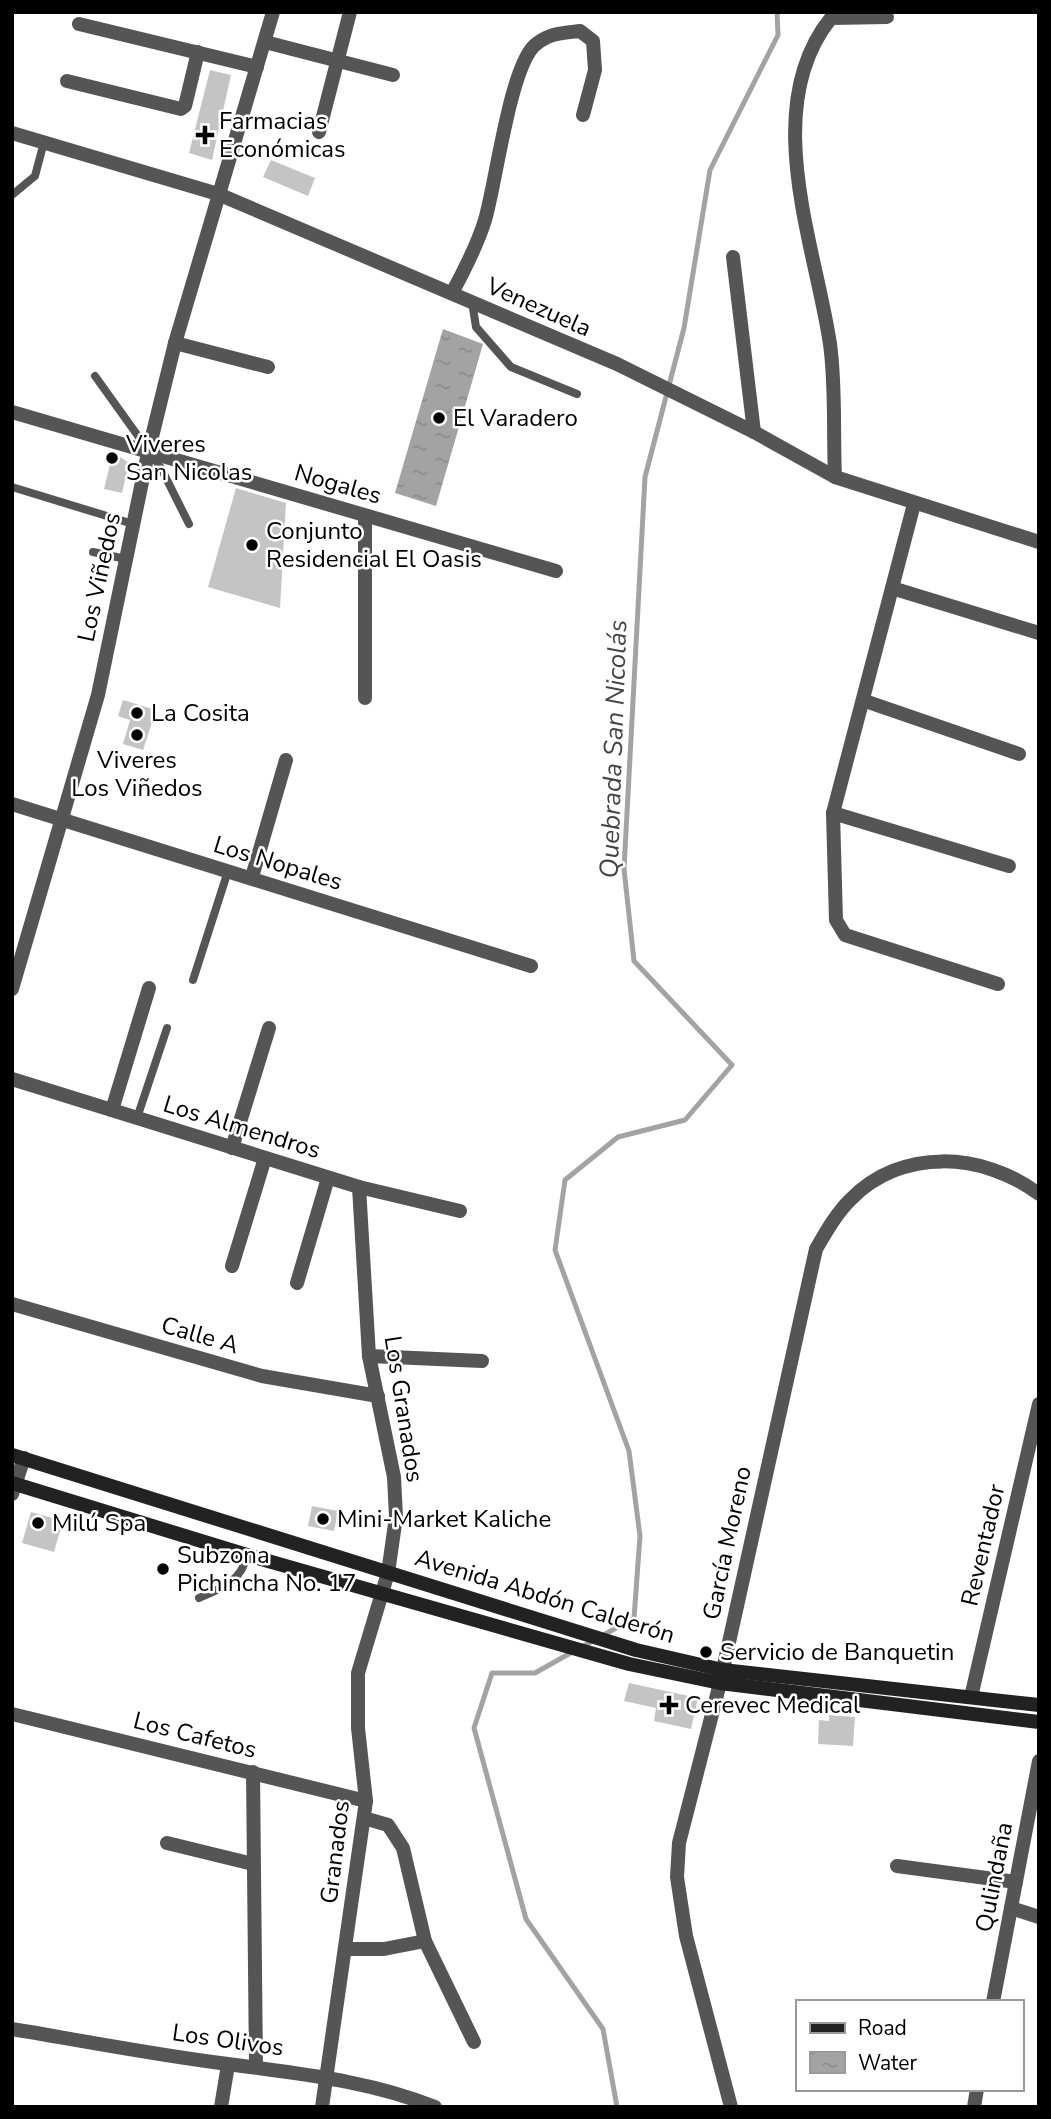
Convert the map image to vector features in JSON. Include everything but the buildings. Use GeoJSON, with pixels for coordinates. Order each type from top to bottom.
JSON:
{"type":"FeatureCollection","features":[{"type":"Feature","properties":{"kind":"main road","name":"Avenida Abdón Calderón"},"geometry":{"type":"LineString","coordinates":[[18,1457],[531,1618],[632,1657]]}},
{"type":"Feature","properties":{"kind":"main road","name":"Avenida Abdón Calderón"},"geometry":{"type":"LineString","coordinates":[[13,1487],[380,1593],[528,1633],[632,1657],[722,1677],[1039,1722]]}},
{"type":"Feature","properties":{"kind":"main road","name":"Avenida Abdón Calderón"},"geometry":{"type":"LineString","coordinates":[[722,1677],[1039,1705]]}},
{"type":"Feature","properties":{"kind":"street","name":"Los Viñedos"},"geometry":{"type":"LineString","coordinates":[[12,989],[98,695],[148,453],[175,343],[273,12]]}},
{"type":"Feature","properties":{"kind":"street"},"geometry":{"type":"LineString","coordinates":[[319,132],[350,12]]}},
{"type":"Feature","properties":{"kind":"street"},"geometry":{"type":"LineString","coordinates":[[835,477],[830,345],[803,218],[797,155],[797,91],[818,35],[831,18],[887,17]]}},
{"type":"Feature","properties":{"kind":"street"},"geometry":{"type":"LineString","coordinates":[[79,24],[257,67]]}},
{"type":"Feature","properties":{"kind":"street"},"geometry":{"type":"LineString","coordinates":[[452,293],[472,255],[485,218],[520,74],[533,47],[551,34],[580,31],[593,41],[595,70],[583,115]]}},
{"type":"Feature","properties":{"kind":"street"},"geometry":{"type":"LineString","coordinates":[[265,42],[393,75]]}},
{"type":"Feature","properties":{"kind":"street"},"geometry":{"type":"LineString","coordinates":[[67,80],[181,109],[185,106],[198,52]]}},
{"type":"Feature","properties":{"kind":"street","name":"Venezuela"},"geometry":{"type":"LineString","coordinates":[[12,133],[218,194],[617,363],[689,398],[835,477],[1039,542]]}},
{"type":"Feature","properties":{"kind":"street"},"geometry":{"type":"LineString","coordinates":[[733,257],[754,432]]}},
{"type":"Feature","properties":{"kind":"street"},"geometry":{"type":"LineString","coordinates":[[175,343],[268,368]]}},
{"type":"Feature","properties":{"kind":"street","name":"Nogales"},"geometry":{"type":"LineString","coordinates":[[12,412],[556,571]]}},
{"type":"Feature","properties":{"kind":"street"},"geometry":{"type":"LineString","coordinates":[[914,504],[865,701],[833,813],[839,929],[845,935],[998,984]]}},
{"type":"Feature","properties":{"kind":"street"},"geometry":{"type":"LineString","coordinates":[[365,516],[365,698]]}},
{"type":"Feature","properties":{"kind":"street"},"geometry":{"type":"LineString","coordinates":[[892,587],[1039,633]]}},
{"type":"Feature","properties":{"kind":"street"},"geometry":{"type":"LineString","coordinates":[[865,701],[1019,754]]}},
{"type":"Feature","properties":{"kind":"street"},"geometry":{"type":"LineString","coordinates":[[251,877],[286,760]]}},
{"type":"Feature","properties":{"kind":"street","name":"Los Nopales"},"geometry":{"type":"LineString","coordinates":[[12,804],[531,966]]}},
{"type":"Feature","properties":{"kind":"street"},"geometry":{"type":"LineString","coordinates":[[833,813],[1009,866]]}},
{"type":"Feature","properties":{"kind":"street"},"geometry":{"type":"LineString","coordinates":[[112,1110],[149,988]]}},
{"type":"Feature","properties":{"kind":"street"},"geometry":{"type":"LineString","coordinates":[[232,1148],[269,1028]]}},
{"type":"Feature","properties":{"kind":"street","name":"Los Almendros"},"geometry":{"type":"LineString","coordinates":[[12,1079],[328,1178],[460,1211]]}},
{"type":"Feature","properties":{"kind":"street"},"geometry":{"type":"LineString","coordinates":[[232,1266],[265,1158]]}},
{"type":"Feature","properties":{"kind":"street","name":"García Moreno"},"geometry":{"type":"LineString","coordinates":[[731,2107],[686,1936],[677,1877],[683,1819],[722,1677],[816,1249],[834,1218],[851,1199],[879,1178],[897,1169],[939,1162],[984,1164],[1003,1171],[1039,1194]]}},
{"type":"Feature","properties":{"kind":"street"},"geometry":{"type":"LineString","coordinates":[[297,1283],[328,1178]]}},
{"type":"Feature","properties":{"kind":"street","name":"Los Granados"},"geometry":{"type":"LineString","coordinates":[[359,1187],[369,1356],[394,1477],[396,1517],[388,1573],[380,1593]]}},
{"type":"Feature","properties":{"kind":"street","name":"Calle A"},"geometry":{"type":"LineString","coordinates":[[12,1304],[262,1376],[378,1396]]}},
{"type":"Feature","properties":{"kind":"street"},"geometry":{"type":"LineString","coordinates":[[369,1356],[482,1361]]}},
{"type":"Feature","properties":{"kind":"street","name":"Reventador"},"geometry":{"type":"LineString","coordinates":[[971,1697],[1039,1404]]}},
{"type":"Feature","properties":{"kind":"street"},"geometry":{"type":"LineString","coordinates":[[13,1487],[18,1457]]}},
{"type":"Feature","properties":{"kind":"street","name":"Granados"},"geometry":{"type":"LineString","coordinates":[[322,2107],[366,1801],[358,1728],[358,1673],[380,1593]]}},
{"type":"Feature","properties":{"kind":"street","name":"Los Cafetos"},"geometry":{"type":"LineString","coordinates":[[12,1714],[366,1801]]}},
{"type":"Feature","properties":{"kind":"street","name":"Qulindaña"},"geometry":{"type":"LineString","coordinates":[[993,2000],[1016,1882],[1033,1827],[1039,1761]]}},
{"type":"Feature","properties":{"kind":"street"},"geometry":{"type":"LineString","coordinates":[[253,1772],[256,2067]]}},
{"type":"Feature","properties":{"kind":"street"},"geometry":{"type":"LineString","coordinates":[[364,1818],[388,1825],[402,1848],[425,1941],[474,2042]]}},
{"type":"Feature","properties":{"kind":"street"},"geometry":{"type":"LineString","coordinates":[[167,1843],[253,1864]]}},
{"type":"Feature","properties":{"kind":"street"},"geometry":{"type":"LineString","coordinates":[[897,1866],[1016,1882]]}},
{"type":"Feature","properties":{"kind":"street"},"geometry":{"type":"LineString","coordinates":[[1011,1908],[1039,1917]]}},
{"type":"Feature","properties":{"kind":"street"},"geometry":{"type":"LineString","coordinates":[[345,1948],[383,1949],[425,1941]]}},
{"type":"Feature","properties":{"kind":"street","name":"Los Olivos"},"geometry":{"type":"LineString","coordinates":[[12,2029],[228,2065],[327,2077],[395,2091],[435,2107]]}},
{"type":"Feature","properties":{"kind":"street"},"geometry":{"type":"LineString","coordinates":[[220,2107],[228,2065]]}},
{"type":"Feature","properties":{"kind":"lane"},"geometry":{"type":"LineString","coordinates":[[12,195],[35,176],[44,142]]}},
{"type":"Feature","properties":{"kind":"lane"},"geometry":{"type":"LineString","coordinates":[[472,302],[475,327],[511,368],[577,394]]}},
{"type":"Feature","properties":{"kind":"lane"},"geometry":{"type":"LineString","coordinates":[[95,376],[161,468],[190,524]]}},
{"type":"Feature","properties":{"kind":"lane"},"geometry":{"type":"LineString","coordinates":[[12,487],[133,524]]}},
{"type":"Feature","properties":{"kind":"lane"},"geometry":{"type":"LineString","coordinates":[[93,552],[126,559]]}},
{"type":"Feature","properties":{"kind":"lane"},"geometry":{"type":"LineString","coordinates":[[193,980],[228,871]]}},
{"type":"Feature","properties":{"kind":"lane"},"geometry":{"type":"LineString","coordinates":[[137,1118],[167,1028]]}},
{"type":"Feature","properties":{"kind":"lane"},"geometry":{"type":"LineString","coordinates":[[199,1598],[234,1580],[244,1567],[247,1555]]}},
{"type":"Feature","properties":{"kind":"water","name":"El Varadero"},"geometry":{"type":"Polygon","coordinates":[[[443,329],[483,344],[436,506],[395,493],[443,329]]]}},
{"type":"Feature","properties":{"kind":"waterway","name":"Quebrada San Nicolás"},"geometry":{"type":"LineString","coordinates":[[582,1647],[634,1618],[640,1536],[629,1451],[555,1250],[565,1180],[618,1137],[685,1120],[732,1065],[634,961],[624,869],[645,477],[684,328],[710,170],[778,35],[777,12]]}},
{"type":"Feature","properties":{"kind":"waterway","name":"Quebrada San Nicolás"},"geometry":{"type":"LineString","coordinates":[[574,1651],[535,1673],[492,1673],[474,1728],[526,1919],[603,2029],[617,2107]]}},
{"type":"Feature","properties":{"kind":"place","name":"Farmacias Económicas"},"geometry":{"type":"Point","coordinates":[205,135]}},
{"type":"Feature","properties":{"kind":"place","name":"El Varadero"},"geometry":{"type":"Point","coordinates":[439,418]}},
{"type":"Feature","properties":{"kind":"place","name":"Viveres San Nicolas"},"geometry":{"type":"Point","coordinates":[112,458]}},
{"type":"Feature","properties":{"kind":"place","name":"Conjunto Residencial El Oasis"},"geometry":{"type":"Point","coordinates":[252,545]}},
{"type":"Feature","properties":{"kind":"place","name":"La Cosita"},"geometry":{"type":"Point","coordinates":[137,713]}},
{"type":"Feature","properties":{"kind":"place","name":"Viveres Los Viñedos"},"geometry":{"type":"Point","coordinates":[137,735]}},
{"type":"Feature","properties":{"kind":"place","name":"Mini-Market Kaliche"},"geometry":{"type":"Point","coordinates":[323,1519]}},
{"type":"Feature","properties":{"kind":"place","name":"Milú Spa"},"geometry":{"type":"Point","coordinates":[38,1523]}},
{"type":"Feature","properties":{"kind":"place","name":"Subzona Pichincha No. 17"},"geometry":{"type":"Point","coordinates":[163,1569]}},
{"type":"Feature","properties":{"kind":"place","name":"Servicio de Banquetin"},"geometry":{"type":"Point","coordinates":[706,1652]}},
{"type":"Feature","properties":{"kind":"place","name":"Cerevec Medical"},"geometry":{"type":"Point","coordinates":[669,1705]}}]}
